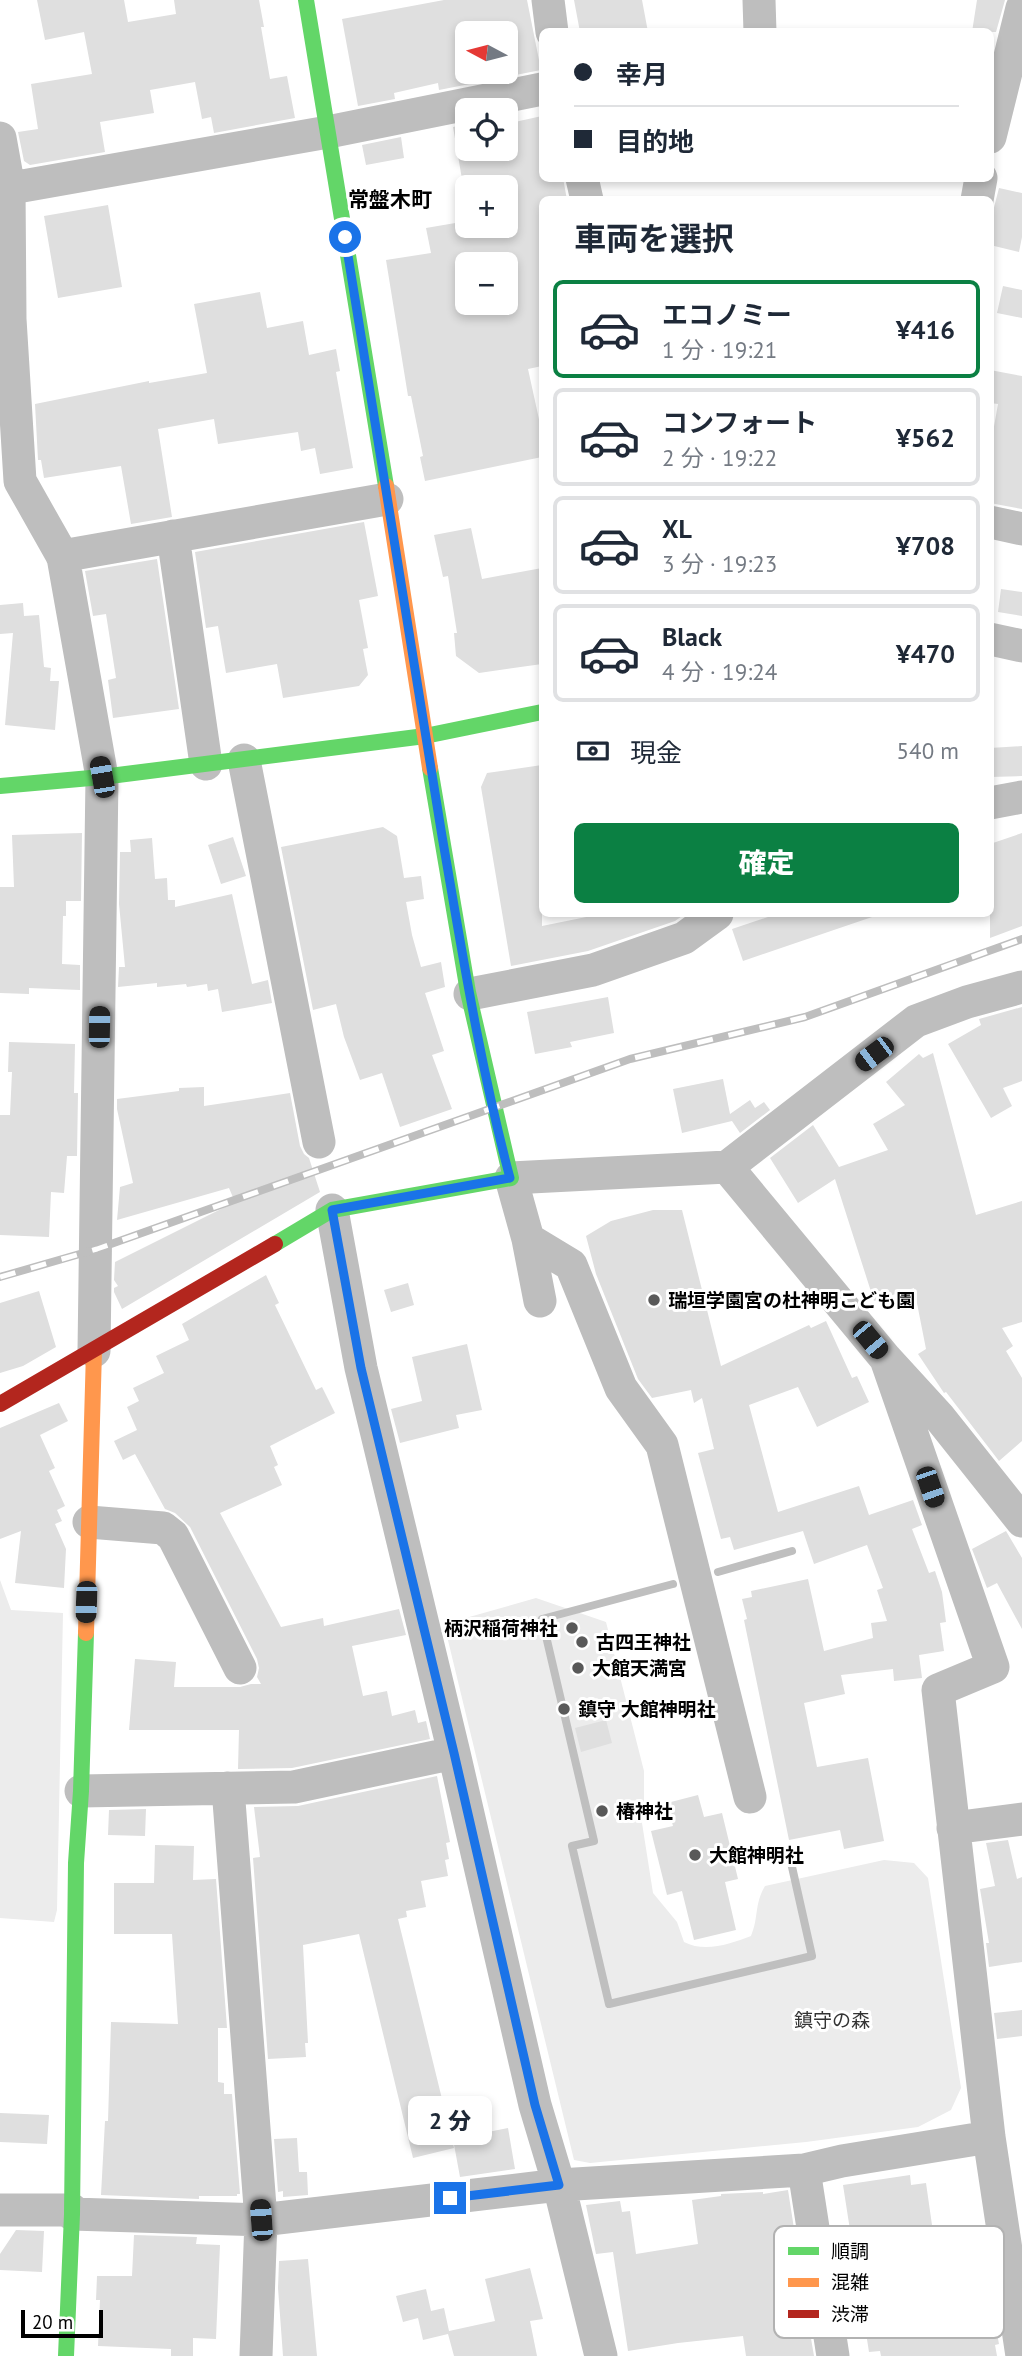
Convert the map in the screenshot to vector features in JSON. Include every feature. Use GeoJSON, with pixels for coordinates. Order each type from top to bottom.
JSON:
{"type":"FeatureCollection","features":[{"type":"Feature","properties":{"kind":"street"},"geometry":{"type":"LineString","coordinates":[[306,0],[425,736],[470,994],[492,1108],[528,1239],[540,1301]]}},
{"type":"Feature","properties":{"kind":"street"},"geometry":{"type":"LineString","coordinates":[[548,0],[552,28]]}},
{"type":"Feature","properties":{"kind":"street"},"geometry":{"type":"LineString","coordinates":[[759,0],[760,28]]}},
{"type":"Feature","properties":{"kind":"street"},"geometry":{"type":"LineString","coordinates":[[994,105],[998,73],[1022,8]]}},
{"type":"Feature","properties":{"kind":"street"},"geometry":{"type":"LineString","coordinates":[[5,189],[328,132],[539,90]]}},
{"type":"Feature","properties":{"kind":"street"},"geometry":{"type":"LineString","coordinates":[[0,138],[5,189],[10,319],[10,483],[62,556],[102,777],[94,1351],[81,1791],[76,1863],[72,2212],[66,2356]]}},
{"type":"Feature","properties":{"kind":"street"},"geometry":{"type":"LineString","coordinates":[[62,556],[387,499]]}},
{"type":"Feature","properties":{"kind":"street"},"geometry":{"type":"LineString","coordinates":[[994,523],[1022,529]]}},
{"type":"Feature","properties":{"kind":"street"},"geometry":{"type":"LineString","coordinates":[[173,536],[206,764]]}},
{"type":"Feature","properties":{"kind":"street"},"geometry":{"type":"LineString","coordinates":[[994,640],[1022,646]]}},
{"type":"Feature","properties":{"kind":"street"},"geometry":{"type":"LineString","coordinates":[[0,786],[102,777],[425,736],[539,713]]}},
{"type":"Feature","properties":{"kind":"street"},"geometry":{"type":"LineString","coordinates":[[244,760],[318,1142]]}},
{"type":"Feature","properties":{"kind":"street"},"geometry":{"type":"LineString","coordinates":[[994,802],[1022,797]]}},
{"type":"Feature","properties":{"kind":"street"},"geometry":{"type":"LineString","coordinates":[[470,994],[593,970],[684,938],[713,917]]}},
{"type":"Feature","properties":{"kind":"street"},"geometry":{"type":"LineString","coordinates":[[0,1404],[332,1210],[510,1178],[727,1167],[916,1021],[967,1002],[1022,987]]}},
{"type":"Feature","properties":{"kind":"street"},"geometry":{"type":"LineString","coordinates":[[727,1167],[886,1359],[940,1418],[1022,1521]]}},
{"type":"Feature","properties":{"kind":"street"},"geometry":{"type":"LineString","coordinates":[[332,1210],[361,1368],[535,2105],[559,2185],[601,2356]]}},
{"type":"Feature","properties":{"kind":"street"},"geometry":{"type":"LineString","coordinates":[[528,1239],[571,1265],[621,1388],[662,1445],[750,1797]]}},
{"type":"Feature","properties":{"kind":"street"},"geometry":{"type":"LineString","coordinates":[[886,1359],[993,1667],[938,1690],[989,2137],[1002,2226]]}},
{"type":"Feature","properties":{"kind":"street"},"geometry":{"type":"LineString","coordinates":[[89,1522],[163,1528],[173,1536],[240,1668]]}},
{"type":"Feature","properties":{"kind":"street"},"geometry":{"type":"LineString","coordinates":[[81,1791],[294,1787],[454,1753]]}},
{"type":"Feature","properties":{"kind":"street"},"geometry":{"type":"LineString","coordinates":[[228,1788],[261,2220],[256,2356]]}},
{"type":"Feature","properties":{"kind":"street"},"geometry":{"type":"LineString","coordinates":[[953,1828],[1022,1819]]}},
{"type":"Feature","properties":{"kind":"street"},"geometry":{"type":"LineString","coordinates":[[0,2210],[261,2220],[559,2185],[804,2170],[842,2161],[989,2137]]}},
{"type":"Feature","properties":{"kind":"street"},"geometry":{"type":"LineString","coordinates":[[804,2170],[813,2226]]}},
{"type":"Feature","properties":{"kind":"street"},"geometry":{"type":"LineString","coordinates":[[1004,2237],[1022,2356]]}},
{"type":"Feature","properties":{"kind":"street"},"geometry":{"type":"LineString","coordinates":[[830,2338],[833,2356]]}},
{"type":"Feature","properties":{"kind":"green space"},"geometry":{"type":"Polygon","coordinates":[[[0,1580],[11,1610],[63,1613],[57,1910],[54,1922],[0,1918],[0,1580]]]}},
{"type":"Feature","properties":{"kind":"green space","name":"鎮守の森"},"geometry":{"type":"Polygon","coordinates":[[[536,1598],[606,1622],[644,1771],[642,1823],[653,1893],[677,1922],[684,1942],[709,1947],[751,1936],[759,1899],[765,1886],[884,1860],[914,1863],[928,1878],[961,2088],[951,2110],[918,2127],[806,2142],[590,2163],[574,2160],[445,1628],[455,1621],[536,1598]]]}},
{"type":"Feature","properties":{"kind":"building"},"geometry":{"type":"Polygon","coordinates":[[[37,0],[124,0],[128,22],[176,14],[174,0],[259,0],[270,79],[287,76],[295,118],[214,133],[211,117],[202,119],[195,82],[150,90],[154,113],[100,122],[105,152],[30,165],[24,161],[18,132],[38,129],[31,84],[92,74],[84,32],[45,40],[37,0]]]}},
{"type":"Feature","properties":{"kind":"building"},"geometry":{"type":"Polygon","coordinates":[[[444,0],[527,0],[539,70],[518,75],[518,21],[455,21],[455,84],[470,84],[439,90],[438,83],[394,93],[395,99],[358,106],[342,19],[444,0]]]}},
{"type":"Feature","properties":{"kind":"building"},"geometry":{"type":"Polygon","coordinates":[[[574,0],[642,0],[647,28],[579,28],[574,0]]]}},
{"type":"Feature","properties":{"kind":"building"},"geometry":{"type":"Polygon","coordinates":[[[977,0],[1005,0],[996,32],[994,28],[973,28],[977,0]]]}},
{"type":"Feature","properties":{"kind":"building"},"geometry":{"type":"Polygon","coordinates":[[[539,117],[539,182],[564,182],[566,196],[539,196],[539,367],[528,369],[539,419],[539,458],[425,481],[420,457],[423,456],[411,396],[408,396],[386,260],[431,253],[426,228],[455,223],[455,238],[518,238],[518,175],[461,175],[459,161],[518,161],[518,121],[539,117]]]}},
{"type":"Feature","properties":{"kind":"building"},"geometry":{"type":"Polygon","coordinates":[[[401,137],[404,158],[366,165],[362,145],[401,137]]]}},
{"type":"Feature","properties":{"kind":"building"},"geometry":{"type":"Polygon","coordinates":[[[999,188],[1022,193],[1022,237],[1019,252],[994,246],[994,207],[999,188]]]}},
{"type":"Feature","properties":{"kind":"building"},"geometry":{"type":"Polygon","coordinates":[[[108,205],[122,287],[58,298],[44,216],[108,205]]]}},
{"type":"Feature","properties":{"kind":"building"},"geometry":{"type":"Polygon","coordinates":[[[1003,286],[1022,290],[1022,318],[997,313],[1003,286]]]}},
{"type":"Feature","properties":{"kind":"building"},"geometry":{"type":"Polygon","coordinates":[[[260,292],[267,328],[303,321],[309,355],[336,349],[340,371],[336,372],[353,468],[320,474],[315,448],[301,451],[298,432],[218,444],[214,419],[158,429],[172,517],[131,524],[121,466],[44,478],[41,460],[38,460],[35,404],[149,381],[207,373],[194,304],[260,292]]]}},
{"type":"Feature","properties":{"kind":"building"},"geometry":{"type":"Polygon","coordinates":[[[994,371],[1022,376],[1022,509],[994,504],[994,426],[998,404],[994,404],[994,371]]]}},
{"type":"Feature","properties":{"kind":"building"},"geometry":{"type":"Polygon","coordinates":[[[364,522],[378,596],[359,600],[368,648],[363,649],[368,675],[359,686],[283,698],[277,664],[226,673],[218,626],[206,628],[195,552],[364,522]]]}},
{"type":"Feature","properties":{"kind":"building"},"geometry":{"type":"Polygon","coordinates":[[[471,528],[482,579],[539,569],[539,664],[479,673],[456,656],[454,633],[457,633],[448,576],[443,577],[434,535],[471,528]]]}},
{"type":"Feature","properties":{"kind":"building"},"geometry":{"type":"Polygon","coordinates":[[[157,559],[179,709],[113,718],[108,680],[116,678],[106,614],[93,616],[85,571],[157,559]]]}},
{"type":"Feature","properties":{"kind":"building"},"geometry":{"type":"Polygon","coordinates":[[[1001,589],[1022,592],[1022,616],[998,612],[1001,589]]]}},
{"type":"Feature","properties":{"kind":"building"},"geometry":{"type":"Polygon","coordinates":[[[23,603],[24,616],[39,615],[44,667],[51,668],[50,681],[59,681],[55,730],[5,725],[13,633],[0,634],[0,605],[23,603]]]}},
{"type":"Feature","properties":{"kind":"building"},"geometry":{"type":"Polygon","coordinates":[[[1022,746],[1022,776],[994,777],[994,748],[1022,746]]]}},
{"type":"Feature","properties":{"kind":"building"},"geometry":{"type":"Polygon","coordinates":[[[539,765],[539,917],[542,917],[542,926],[586,917],[681,917],[588,951],[511,966],[481,787],[487,773],[539,765]]]}},
{"type":"Feature","properties":{"kind":"building"},"geometry":{"type":"Polygon","coordinates":[[[383,827],[397,836],[404,878],[421,876],[424,899],[406,902],[421,967],[441,962],[445,987],[425,993],[444,1051],[432,1055],[452,1109],[400,1127],[382,1073],[360,1080],[344,1037],[336,1004],[313,1010],[281,847],[383,827]]]}},
{"type":"Feature","properties":{"kind":"building"},"geometry":{"type":"Polygon","coordinates":[[[82,833],[81,901],[66,901],[62,964],[80,965],[80,990],[29,988],[29,994],[0,993],[0,887],[14,887],[12,835],[82,833]]]}},
{"type":"Feature","properties":{"kind":"building"},"geometry":{"type":"Polygon","coordinates":[[[1022,833],[1022,926],[990,938],[990,917],[994,917],[994,843],[1022,833]]]}},
{"type":"Feature","properties":{"kind":"building"},"geometry":{"type":"Polygon","coordinates":[[[233,837],[246,876],[221,884],[208,845],[233,837]]]}},
{"type":"Feature","properties":{"kind":"building"},"geometry":{"type":"Polygon","coordinates":[[[152,838],[155,879],[167,878],[168,900],[175,900],[175,907],[232,894],[252,984],[268,980],[272,1003],[222,1012],[218,989],[208,991],[207,984],[157,987],[157,983],[118,987],[119,967],[125,967],[119,904],[120,852],[131,852],[130,840],[152,838]]]}},
{"type":"Feature","properties":{"kind":"building"},"geometry":{"type":"Polygon","coordinates":[[[768,917],[872,917],[743,961],[732,929],[768,917]]]}},
{"type":"Feature","properties":{"kind":"building"},"geometry":{"type":"Polygon","coordinates":[[[608,997],[614,1033],[570,1042],[572,1047],[535,1054],[527,1012],[608,997]]]}},
{"type":"Feature","properties":{"kind":"building"},"geometry":{"type":"Polygon","coordinates":[[[1022,1007],[1022,1081],[1003,1088],[1012,1106],[991,1118],[948,1044],[981,1025],[979,1019],[1022,1007]]]}},
{"type":"Feature","properties":{"kind":"building"},"geometry":{"type":"Polygon","coordinates":[[[9,1042],[75,1044],[74,1093],[78,1093],[77,1156],[67,1156],[64,1193],[51,1192],[49,1237],[0,1235],[0,1115],[10,1115],[12,1072],[8,1072],[9,1042]]]}},
{"type":"Feature","properties":{"kind":"building"},"geometry":{"type":"Polygon","coordinates":[[[933,1053],[976,1215],[1022,1201],[1022,1322],[1002,1328],[1013,1346],[1006,1351],[1022,1378],[1022,1441],[999,1461],[946,1392],[944,1393],[918,1354],[926,1349],[914,1288],[874,1301],[835,1179],[798,1203],[770,1158],[813,1125],[839,1167],[888,1150],[873,1124],[905,1105],[886,1082],[919,1054],[923,1058],[933,1053]]]}},
{"type":"Feature","properties":{"kind":"building"},"geometry":{"type":"Polygon","coordinates":[[[723,1079],[730,1114],[750,1100],[755,1108],[764,1102],[770,1110],[740,1133],[732,1121],[682,1133],[673,1089],[723,1079]]]}},
{"type":"Feature","properties":{"kind":"building"},"geometry":{"type":"Polygon","coordinates":[[[204,1087],[204,1106],[290,1093],[300,1146],[309,1158],[320,1192],[122,1309],[114,1292],[114,1288],[118,1286],[114,1280],[115,1262],[235,1202],[229,1188],[117,1220],[120,1187],[133,1183],[117,1099],[179,1091],[179,1088],[204,1087]]]}},
{"type":"Feature","properties":{"kind":"building"},"geometry":{"type":"Polygon","coordinates":[[[653,1210],[682,1210],[721,1366],[809,1325],[811,1328],[826,1321],[852,1378],[857,1376],[869,1402],[817,1427],[798,1387],[749,1405],[778,1512],[859,1486],[869,1515],[913,1500],[922,1525],[912,1529],[929,1573],[935,1571],[942,1592],[946,1622],[940,1623],[944,1651],[919,1655],[922,1678],[894,1681],[893,1669],[841,1675],[845,1694],[804,1703],[817,1767],[868,1758],[884,1841],[844,1849],[840,1830],[789,1840],[742,1599],[752,1597],[751,1591],[808,1579],[824,1651],[873,1638],[871,1623],[887,1621],[877,1590],[883,1588],[867,1545],[814,1564],[803,1531],[734,1550],[730,1537],[721,1539],[698,1453],[714,1449],[702,1398],[694,1403],[691,1390],[652,1398],[638,1379],[596,1274],[586,1236],[611,1221],[653,1210]]]}},
{"type":"Feature","properties":{"kind":"building"},"geometry":{"type":"Polygon","coordinates":[[[266,1275],[279,1303],[275,1305],[316,1390],[322,1387],[335,1413],[270,1446],[278,1465],[274,1467],[282,1485],[220,1513],[281,1627],[323,1618],[324,1626],[399,1609],[406,1635],[352,1646],[363,1696],[387,1691],[392,1716],[415,1710],[418,1723],[426,1721],[430,1739],[292,1768],[238,1769],[239,1730],[129,1730],[135,1659],[176,1662],[174,1687],[240,1687],[261,1684],[257,1677],[257,1659],[190,1527],[175,1513],[165,1509],[135,1454],[123,1460],[114,1441],[137,1430],[127,1407],[139,1401],[133,1388],[164,1373],[156,1356],[189,1340],[182,1324],[266,1275]]]}},
{"type":"Feature","properties":{"kind":"building"},"geometry":{"type":"Polygon","coordinates":[[[408,1283],[414,1305],[391,1312],[384,1290],[408,1283]]]}},
{"type":"Feature","properties":{"kind":"building"},"geometry":{"type":"Polygon","coordinates":[[[39,1291],[56,1347],[23,1366],[0,1373],[0,1303],[39,1291]]]}},
{"type":"Feature","properties":{"kind":"building"},"geometry":{"type":"Polygon","coordinates":[[[467,1344],[482,1410],[456,1415],[459,1428],[400,1443],[391,1409],[422,1401],[412,1357],[467,1344]]]}},
{"type":"Feature","properties":{"kind":"building"},"geometry":{"type":"Polygon","coordinates":[[[59,1403],[68,1421],[40,1435],[55,1468],[49,1471],[65,1506],[57,1510],[62,1521],[55,1524],[66,1549],[64,1588],[15,1583],[21,1531],[0,1539],[0,1428],[59,1403]]]}},
{"type":"Feature","properties":{"kind":"building"},"geometry":{"type":"Polygon","coordinates":[[[1006,1531],[1022,1558],[1022,1629],[997,1583],[987,1588],[972,1549],[1006,1531]]]}},
{"type":"Feature","properties":{"kind":"building"},"geometry":{"type":"Polygon","coordinates":[[[606,1720],[612,1743],[581,1752],[575,1728],[606,1720]]]}},
{"type":"Feature","properties":{"kind":"building"},"geometry":{"type":"Polygon","coordinates":[[[437,1776],[450,1842],[446,1843],[449,1859],[445,1860],[448,1876],[421,1881],[426,1907],[406,1911],[407,1917],[398,1919],[454,2148],[413,2158],[359,1934],[303,1945],[308,2043],[305,2043],[306,2057],[268,2059],[253,1858],[260,1857],[254,1807],[298,1806],[437,1776]]]}},
{"type":"Feature","properties":{"kind":"building","name":"大館神明社"},"geometry":{"type":"Polygon","coordinates":[[[698,1795],[704,1817],[722,1813],[738,1879],[725,1882],[736,1930],[694,1940],[682,1891],[667,1895],[651,1831],[673,1826],[667,1803],[698,1795]]]}},
{"type":"Feature","properties":{"kind":"building"},"geometry":{"type":"Polygon","coordinates":[[[146,1809],[145,1836],[108,1835],[109,1810],[146,1809]]]}},
{"type":"Feature","properties":{"kind":"building"},"geometry":{"type":"Polygon","coordinates":[[[1008,1840],[1017,1879],[1022,1877],[1022,1962],[989,1967],[986,1943],[989,1943],[980,1889],[995,1886],[986,1843],[1008,1840]]]}},
{"type":"Feature","properties":{"kind":"building"},"geometry":{"type":"Polygon","coordinates":[[[155,1845],[194,1846],[193,1880],[216,1879],[227,2028],[218,2028],[218,2082],[224,2083],[224,2094],[232,2094],[240,2194],[237,2196],[199,2196],[199,2199],[101,2195],[105,2121],[108,2121],[111,2022],[178,2024],[172,1934],[114,1934],[114,1883],[154,1883],[155,1845]]]}},
{"type":"Feature","properties":{"kind":"building"},"geometry":{"type":"Polygon","coordinates":[[[1022,2010],[1022,2036],[997,2039],[994,2013],[1022,2010]]]}},
{"type":"Feature","properties":{"kind":"building"},"geometry":{"type":"Polygon","coordinates":[[[0,2113],[49,2115],[47,2144],[0,2142],[0,2113]]]}},
{"type":"Feature","properties":{"kind":"building"},"geometry":{"type":"Polygon","coordinates":[[[508,2128],[515,2169],[460,2177],[453,2139],[508,2128]]]}},
{"type":"Feature","properties":{"kind":"building"},"geometry":{"type":"Polygon","coordinates":[[[297,2138],[299,2172],[307,2172],[308,2195],[283,2197],[283,2191],[278,2192],[274,2139],[297,2138]]]}},
{"type":"Feature","properties":{"kind":"building"},"geometry":{"type":"Polygon","coordinates":[[[910,2175],[911,2185],[926,2183],[932,2226],[849,2226],[843,2185],[910,2175]]]}},
{"type":"Feature","properties":{"kind":"building"},"geometry":{"type":"Polygon","coordinates":[[[788,2190],[794,2226],[774,2226],[774,2338],[811,2338],[814,2356],[746,2356],[743,2336],[628,2351],[613,2252],[596,2254],[586,2205],[620,2201],[622,2212],[630,2211],[636,2254],[698,2244],[692,2200],[721,2194],[763,2194],[788,2190]]]}},
{"type":"Feature","properties":{"kind":"building"},"geometry":{"type":"Polygon","coordinates":[[[16,2230],[44,2231],[42,2272],[0,2270],[0,2254],[16,2230]]]}},
{"type":"Feature","properties":{"kind":"building"},"geometry":{"type":"Polygon","coordinates":[[[134,2235],[197,2237],[196,2244],[220,2245],[216,2339],[193,2338],[193,2356],[171,2356],[171,2349],[98,2346],[100,2300],[96,2300],[97,2276],[132,2276],[134,2235]]]}},
{"type":"Feature","properties":{"kind":"building"},"geometry":{"type":"Polygon","coordinates":[[[308,2259],[317,2356],[283,2356],[278,2288],[279,2261],[308,2259]]]}},
{"type":"Feature","properties":{"kind":"building"},"geometry":{"type":"Polygon","coordinates":[[[530,2268],[543,2319],[530,2321],[537,2356],[454,2356],[448,2334],[423,2340],[418,2318],[403,2322],[396,2296],[426,2289],[431,2311],[444,2308],[449,2331],[495,2321],[485,2279],[530,2268]]]}},
{"type":"Feature","properties":{"kind":"building"},"geometry":{"type":"Polygon","coordinates":[[[867,2338],[998,2338],[999,2344],[995,2345],[997,2356],[881,2356],[880,2351],[869,2352],[867,2338]]]}},
{"type":"Feature","properties":{"kind":"waterway"},"geometry":{"type":"LineString","coordinates":[[718,1572],[792,1551]]}},
{"type":"Feature","properties":{"kind":"waterway"},"geometry":{"type":"LineString","coordinates":[[673,1584],[542,1619],[594,1841],[572,1846],[609,2004],[812,1956],[790,1858]]}},
{"type":"Feature","properties":{"kind":"railway"},"geometry":{"type":"LineString","coordinates":[[0,1277],[97,1249],[630,1059],[805,1017],[1022,939]]}},
{"type":"Feature","properties":{"kind":"traffic: fast"},"geometry":{"type":"LineString","coordinates":[[306,0],[386,486]]}},
{"type":"Feature","properties":{"kind":"traffic: fast"},"geometry":{"type":"LineString","coordinates":[[0,786],[102,777],[425,736],[539,713]]}},
{"type":"Feature","properties":{"kind":"traffic: fast"},"geometry":{"type":"LineString","coordinates":[[275,1244],[332,1210],[511,1178],[468,992],[430,768]]}},
{"type":"Feature","properties":{"kind":"traffic: fast"},"geometry":{"type":"LineString","coordinates":[[66,2356],[72,2214],[76,1863],[86,1633]]}},
{"type":"Feature","properties":{"kind":"traffic: slow"},"geometry":{"type":"LineString","coordinates":[[386,486],[430,768]]}},
{"type":"Feature","properties":{"kind":"traffic: slow"},"geometry":{"type":"LineString","coordinates":[[86,1633],[94,1351]]}},
{"type":"Feature","properties":{"kind":"traffic: jam"},"geometry":{"type":"LineString","coordinates":[[0,1404],[275,1244]]}},
{"type":"Feature","properties":{"kind":"place","name":"瑞垣学園宮の杜神明こども園"},"geometry":{"type":"Point","coordinates":[654,1300]}},
{"type":"Feature","properties":{"kind":"place","name":"柄沢稲荷神社"},"geometry":{"type":"Point","coordinates":[572,1628]}},
{"type":"Feature","properties":{"kind":"place","name":"古四王神社"},"geometry":{"type":"Point","coordinates":[582,1642]}},
{"type":"Feature","properties":{"kind":"place","name":"大館天満宮"},"geometry":{"type":"Point","coordinates":[578,1668]}},
{"type":"Feature","properties":{"kind":"place","name":"鎮守 大館神明社"},"geometry":{"type":"Point","coordinates":[564,1709]}},
{"type":"Feature","properties":{"kind":"place","name":"椿神社"},"geometry":{"type":"Point","coordinates":[602,1811]}},
{"type":"Feature","properties":{"kind":"place","name":"大館神明社"},"geometry":{"type":"Point","coordinates":[695,1855]}},
{"type":"Feature","properties":{"kind":"district","name":"常盤木町"},"geometry":{"type":"Point","coordinates":[390,199]}},
{"type":"Feature","properties":{"kind":"route"},"geometry":{"type":"LineString","coordinates":[[345,237],[425,736],[470,994],[492,1108],[510,1178],[332,1210],[361,1368],[535,2105],[559,2185],[450,2198]]}}]}
